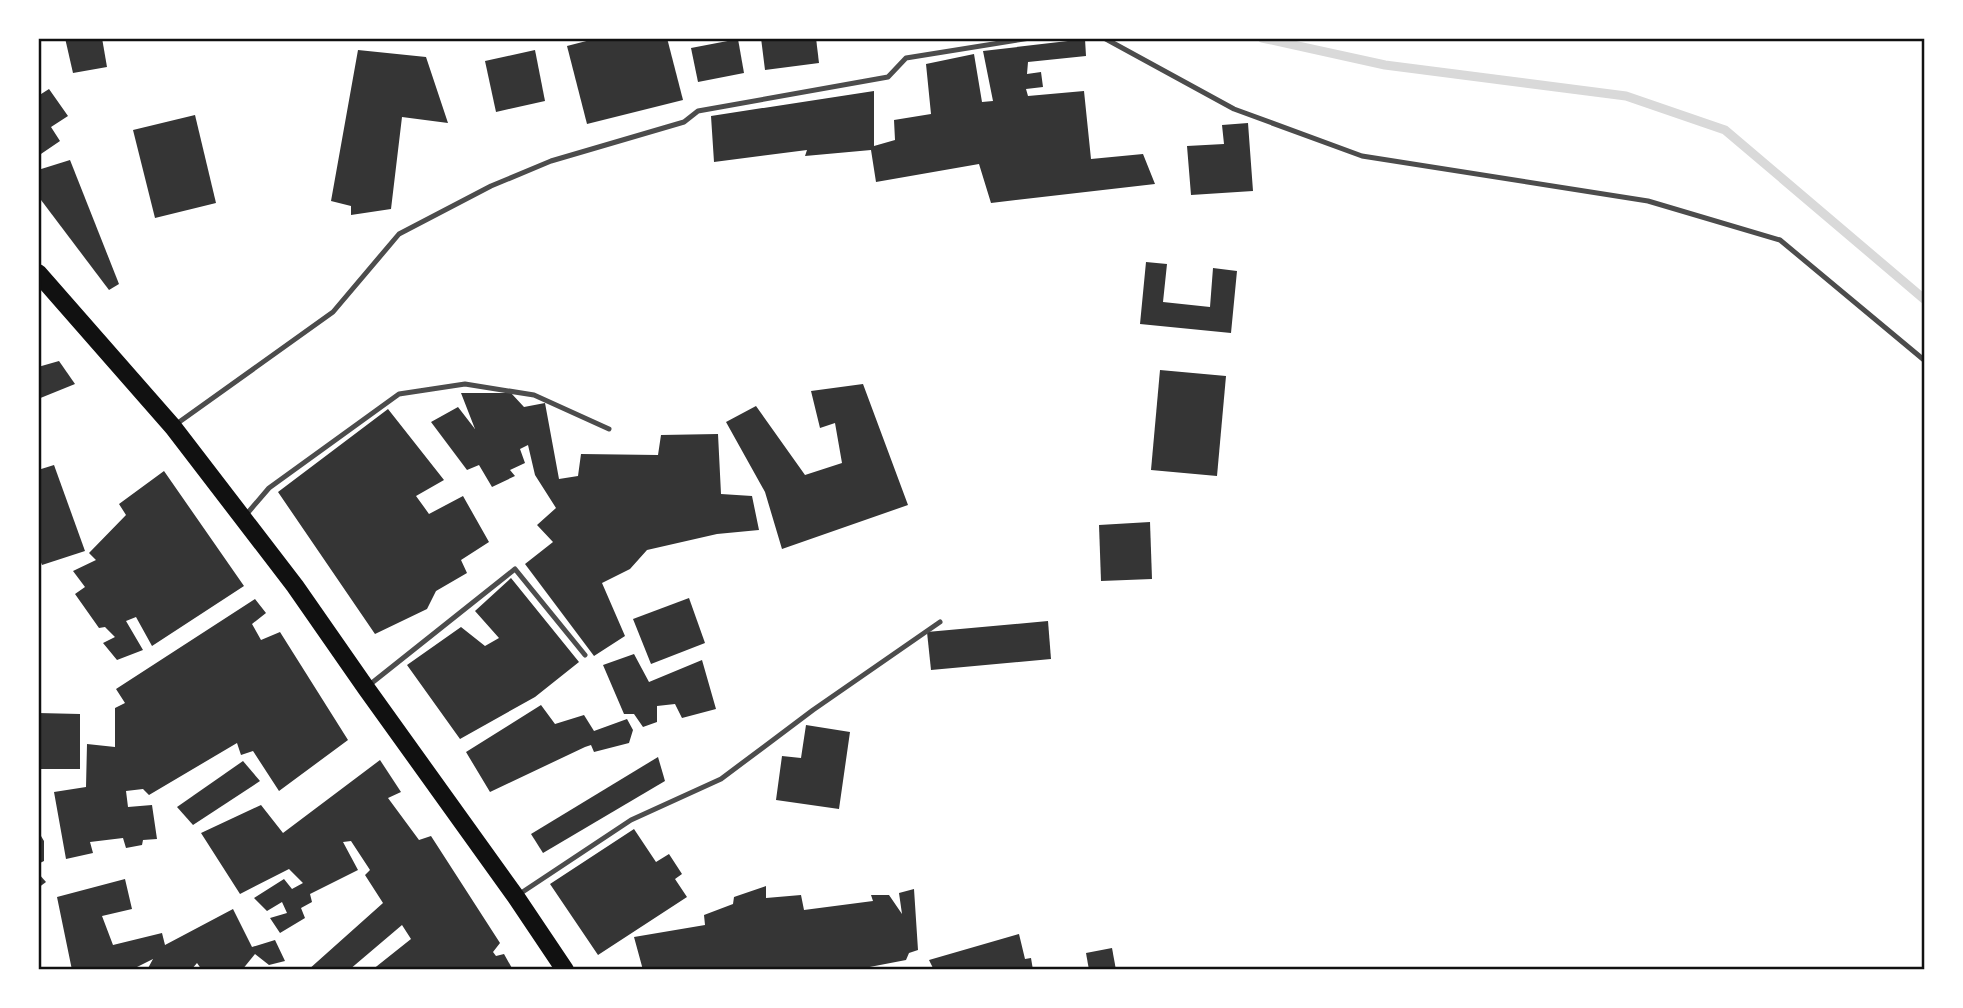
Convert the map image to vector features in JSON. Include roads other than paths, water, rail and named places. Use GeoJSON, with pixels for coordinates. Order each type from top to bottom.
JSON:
{"type":"FeatureCollection","features":[{"type":"Feature","properties":{"kind":"main road"},"geometry":{"type":"LineString","coordinates":[[38,273],[173,427],[295,586],[565,970]]}},
{"type":"Feature","properties":{"kind":"lane"},"geometry":{"type":"LineString","coordinates":[[173,427],[333,312],[399,234],[491,186],[551,161],[684,122],[698,111],[888,77],[906,58],[1030,38]]}},
{"type":"Feature","properties":{"kind":"lane"},"geometry":{"type":"LineString","coordinates":[[1104,38],[1234,110],[1362,156],[1648,201],[1780,240],[1924,360]]}},
{"type":"Feature","properties":{"kind":"lane"},"geometry":{"type":"LineString","coordinates":[[243,518],[269,488],[399,394],[465,384],[534,395],[609,429]]}},
{"type":"Feature","properties":{"kind":"lane"},"geometry":{"type":"LineString","coordinates":[[366,688],[515,569],[585,655]]}},
{"type":"Feature","properties":{"kind":"lane"},"geometry":{"type":"LineString","coordinates":[[516,897],[631,820],[721,779],[813,710],[940,622]]}},
{"type":"Feature","properties":{"kind":"waterway"},"geometry":{"type":"LineString","coordinates":[[1262,38],[1385,65],[1626,96],[1725,130],[1924,299]]}}]}
